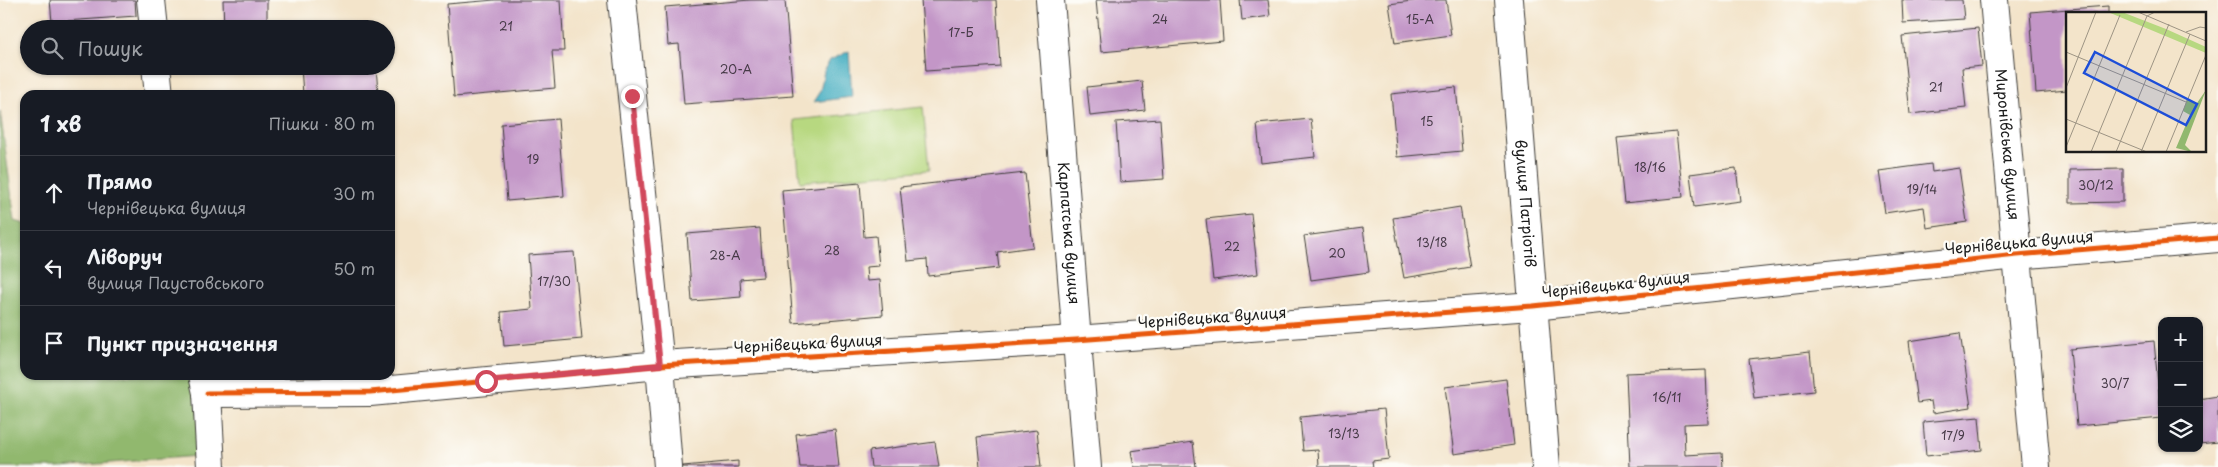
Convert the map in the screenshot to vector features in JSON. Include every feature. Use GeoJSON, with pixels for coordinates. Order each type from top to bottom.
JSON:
{"type":"FeatureCollection","features":[{"type":"Feature","properties":{"kind":"street"},"geometry":{"type":"LineString","coordinates":[[151,0],[153,20]]}},
{"type":"Feature","properties":{"kind":"street"},"geometry":{"type":"LineString","coordinates":[[622,0],[660,365],[668,467]]}},
{"type":"Feature","properties":{"kind":"street","name":"Карпатська вулиця"},"geometry":{"type":"LineString","coordinates":[[1050,0],[1087,467]]}},
{"type":"Feature","properties":{"kind":"street","name":"вулиця Патріотів"},"geometry":{"type":"LineString","coordinates":[[1509,0],[1546,467]]}},
{"type":"Feature","properties":{"kind":"street","name":"Миронівська вулиця"},"geometry":{"type":"LineString","coordinates":[[1994,0],[2036,467]]}},
{"type":"Feature","properties":{"kind":"street"},"geometry":{"type":"LineString","coordinates":[[157,75],[158,90]]}},
{"type":"Feature","properties":{"kind":"street","name":"Чернівецька вулиця"},"geometry":{"type":"LineString","coordinates":[[205,384],[370,392],[660,365],[1076,340],[1533,306],[2017,255],[2218,238]]}},
{"type":"Feature","properties":{"kind":"street"},"geometry":{"type":"LineString","coordinates":[[205,384],[211,467]]}},
{"type":"Feature","properties":{"kind":"green space"},"geometry":{"type":"Polygon","coordinates":[[[923,107],[929,170],[800,182],[794,120],[923,107]]]}},
{"type":"Feature","properties":{"kind":"green space"},"geometry":{"type":"Polygon","coordinates":[[[0,111],[15,221],[20,222],[20,380],[197,380],[210,455],[60,467],[0,467],[0,111]]]}},
{"type":"Feature","properties":{"kind":"water"},"geometry":{"type":"Polygon","coordinates":[[[849,51],[852,97],[813,102],[820,91],[824,71],[830,60],[849,51]]]}},
{"type":"Feature","properties":{"kind":"building"},"geometry":{"type":"Polygon","coordinates":[[[50,0],[135,0],[136,16],[52,20],[50,0]]]}},
{"type":"Feature","properties":{"kind":"building"},"geometry":{"type":"Polygon","coordinates":[[[223,0],[267,0],[267,20],[224,20],[223,0]]]}},
{"type":"Feature","properties":{"kind":"building"},"geometry":{"type":"Polygon","coordinates":[[[495,0],[561,0],[564,51],[552,51],[555,88],[454,97],[447,4],[495,0]]]}},
{"type":"Feature","properties":{"kind":"building"},"geometry":{"type":"Polygon","coordinates":[[[750,0],[785,0],[793,96],[684,104],[679,44],[668,45],[665,7],[750,0]]]}},
{"type":"Feature","properties":{"kind":"building"},"geometry":{"type":"Polygon","coordinates":[[[921,0],[996,0],[1000,66],[926,71],[921,0]]]}},
{"type":"Feature","properties":{"kind":"building"},"geometry":{"type":"Polygon","coordinates":[[[1096,0],[1220,0],[1223,41],[1101,52],[1096,0]]]}},
{"type":"Feature","properties":{"kind":"building"},"geometry":{"type":"Polygon","coordinates":[[[1240,0],[1268,0],[1270,16],[1242,20],[1240,0]]]}},
{"type":"Feature","properties":{"kind":"building"},"geometry":{"type":"Polygon","coordinates":[[[1419,0],[1446,0],[1451,35],[1395,43],[1389,4],[1419,0]]]}},
{"type":"Feature","properties":{"kind":"building"},"geometry":{"type":"Polygon","coordinates":[[[1902,0],[1962,0],[1964,19],[1903,23],[1902,0]]]}},
{"type":"Feature","properties":{"kind":"building"},"geometry":{"type":"Polygon","coordinates":[[[2108,6],[2108,12],[2066,12],[2066,90],[2036,93],[2030,12],[2108,6]]]}},
{"type":"Feature","properties":{"kind":"building"},"geometry":{"type":"Polygon","coordinates":[[[1978,28],[1982,66],[1962,68],[1966,108],[1910,114],[1902,36],[1978,28]]]}},
{"type":"Feature","properties":{"kind":"building"},"geometry":{"type":"Polygon","coordinates":[[[302,75],[377,75],[378,90],[303,90],[302,75]]]}},
{"type":"Feature","properties":{"kind":"building"},"geometry":{"type":"Polygon","coordinates":[[[1142,81],[1145,110],[1090,116],[1087,87],[1142,81]]]}},
{"type":"Feature","properties":{"kind":"building"},"geometry":{"type":"Polygon","coordinates":[[[1456,87],[1462,151],[1397,157],[1391,94],[1456,87]]]}},
{"type":"Feature","properties":{"kind":"building"},"geometry":{"type":"Polygon","coordinates":[[[558,119],[564,196],[507,201],[501,124],[558,119]]]}},
{"type":"Feature","properties":{"kind":"building"},"geometry":{"type":"Polygon","coordinates":[[[1160,119],[1164,179],[1120,182],[1116,122],[1160,119]]]}},
{"type":"Feature","properties":{"kind":"building"},"geometry":{"type":"Polygon","coordinates":[[[1311,119],[1315,157],[1261,163],[1257,124],[1311,119]]]}},
{"type":"Feature","properties":{"kind":"building"},"geometry":{"type":"Polygon","coordinates":[[[1676,132],[1683,197],[1624,203],[1617,138],[1676,132]]]}},
{"type":"Feature","properties":{"kind":"building"},"geometry":{"type":"Polygon","coordinates":[[[1931,164],[1932,172],[1959,168],[1967,222],[1927,228],[1924,207],[1885,213],[1879,171],[1931,164]]]}},
{"type":"Feature","properties":{"kind":"building"},"geometry":{"type":"Polygon","coordinates":[[[1736,168],[1740,201],[1694,207],[1690,174],[1736,168]]]}},
{"type":"Feature","properties":{"kind":"building"},"geometry":{"type":"Polygon","coordinates":[[[2123,169],[2123,202],[2070,203],[2070,170],[2123,169]]]}},
{"type":"Feature","properties":{"kind":"building"},"geometry":{"type":"Polygon","coordinates":[[[1025,173],[1033,247],[997,252],[999,268],[928,276],[927,259],[908,261],[900,187],[1025,173]]]}},
{"type":"Feature","properties":{"kind":"building"},"geometry":{"type":"Polygon","coordinates":[[[860,183],[864,237],[876,236],[879,266],[866,267],[867,281],[880,280],[883,315],[793,323],[782,190],[860,183]]]}},
{"type":"Feature","properties":{"kind":"building"},"geometry":{"type":"Polygon","coordinates":[[[1460,207],[1470,267],[1404,278],[1393,218],[1460,207]]]}},
{"type":"Feature","properties":{"kind":"building"},"geometry":{"type":"Polygon","coordinates":[[[1251,214],[1258,274],[1213,280],[1206,219],[1251,214]]]}},
{"type":"Feature","properties":{"kind":"building"},"geometry":{"type":"Polygon","coordinates":[[[760,228],[763,277],[740,279],[741,297],[692,301],[687,234],[760,228]]]}},
{"type":"Feature","properties":{"kind":"building"},"geometry":{"type":"Polygon","coordinates":[[[1363,228],[1369,272],[1311,280],[1304,236],[1363,228]]]}},
{"type":"Feature","properties":{"kind":"building"},"geometry":{"type":"Polygon","coordinates":[[[574,252],[582,339],[504,346],[501,312],[532,309],[528,255],[574,252]]]}},
{"type":"Feature","properties":{"kind":"building"},"geometry":{"type":"Polygon","coordinates":[[[1960,333],[1971,407],[1933,413],[1931,401],[1917,403],[1909,341],[1960,333]]]}},
{"type":"Feature","properties":{"kind":"building"},"geometry":{"type":"Polygon","coordinates":[[[2154,341],[2158,385],[2158,418],[2077,426],[2070,349],[2154,341]]]}},
{"type":"Feature","properties":{"kind":"building"},"geometry":{"type":"Polygon","coordinates":[[[1810,352],[1814,391],[1754,398],[1749,359],[1810,352]]]}},
{"type":"Feature","properties":{"kind":"building"},"geometry":{"type":"Polygon","coordinates":[[[1706,370],[1708,423],[1684,424],[1685,455],[1722,453],[1723,467],[1630,467],[1626,373],[1706,370]]]}},
{"type":"Feature","properties":{"kind":"building"},"geometry":{"type":"Polygon","coordinates":[[[1506,379],[1514,445],[1454,454],[1445,387],[1506,379]]]}},
{"type":"Feature","properties":{"kind":"building"},"geometry":{"type":"Polygon","coordinates":[[[2218,396],[2218,442],[2203,444],[2203,398],[2218,396]]]}},
{"type":"Feature","properties":{"kind":"building"},"geometry":{"type":"Polygon","coordinates":[[[1384,409],[1389,459],[1372,461],[1373,467],[1319,467],[1318,450],[1303,451],[1300,417],[1384,409]]]}},
{"type":"Feature","properties":{"kind":"building"},"geometry":{"type":"Polygon","coordinates":[[[1979,417],[1982,450],[1926,456],[1923,422],[1979,417]]]}},
{"type":"Feature","properties":{"kind":"building"},"geometry":{"type":"Polygon","coordinates":[[[835,429],[839,467],[800,467],[796,434],[835,429]]]}},
{"type":"Feature","properties":{"kind":"building"},"geometry":{"type":"Polygon","coordinates":[[[1037,430],[1041,467],[980,467],[977,437],[1037,430]]]}},
{"type":"Feature","properties":{"kind":"building"},"geometry":{"type":"Polygon","coordinates":[[[935,442],[939,467],[871,467],[869,451],[935,442]]]}},
{"type":"Feature","properties":{"kind":"building"},"geometry":{"type":"Polygon","coordinates":[[[1193,442],[1196,467],[1134,467],[1131,451],[1193,442]]]}},
{"type":"Feature","properties":{"kind":"building"},"geometry":{"type":"Polygon","coordinates":[[[738,461],[738,467],[683,467],[683,466],[738,461]]]}},
{"type":"Feature","properties":{"kind":"cycle path"},"geometry":{"type":"LineString","coordinates":[[207,393],[370,392],[660,365],[1076,340],[1533,306],[2017,255],[2218,238]]}},
{"type":"Feature","properties":{"kind":"route"},"geometry":{"type":"LineString","coordinates":[[486,381],[660,365],[632,96]]}}]}
